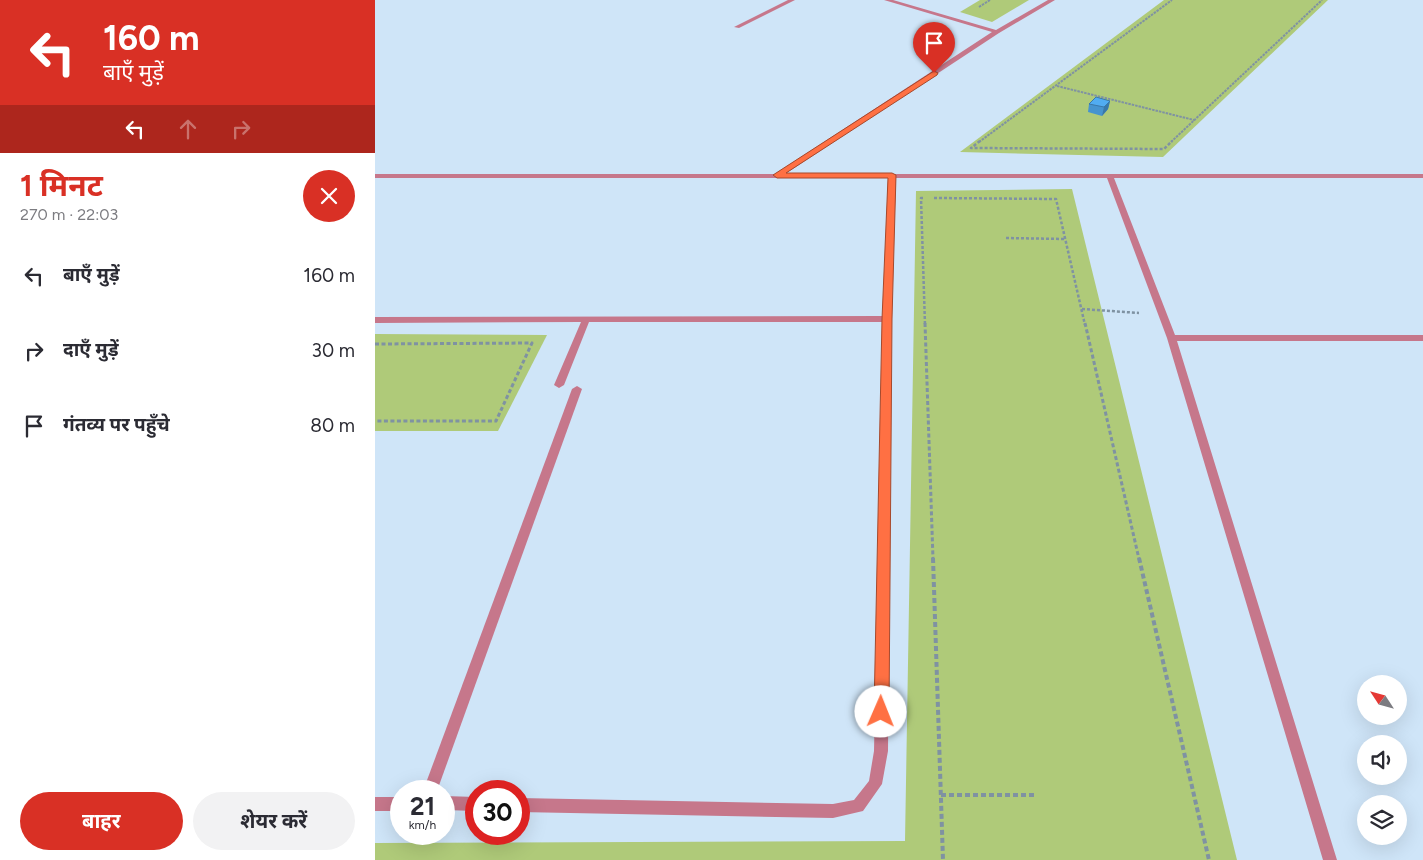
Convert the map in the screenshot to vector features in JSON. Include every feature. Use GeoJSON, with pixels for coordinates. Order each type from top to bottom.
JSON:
{"type":"FeatureCollection","features":[{"type":"Feature","properties":{"kind":"street"},"geometry":{"type":"LineString","coordinates":[[737,27],[792,0]]}},
{"type":"Feature","properties":{"kind":"street"},"geometry":{"type":"LineString","coordinates":[[887,0],[997,32]]}},
{"type":"Feature","properties":{"kind":"street"},"geometry":{"type":"LineString","coordinates":[[905,5],[913,0]]}},
{"type":"Feature","properties":{"kind":"street"},"geometry":{"type":"LineString","coordinates":[[777,175],[997,32],[1052,0]]}},
{"type":"Feature","properties":{"kind":"street"},"geometry":{"type":"LineString","coordinates":[[530,805],[833,810],[858,806],[875,784],[881,751],[887,319],[892,175]]}},
{"type":"Feature","properties":{"kind":"street"},"geometry":{"type":"LineString","coordinates":[[375,176],[1423,176]]}},
{"type":"Feature","properties":{"kind":"street"},"geometry":{"type":"LineString","coordinates":[[1110,177],[1173,338],[1330,860]]}},
{"type":"Feature","properties":{"kind":"street"},"geometry":{"type":"LineString","coordinates":[[375,320],[887,319]]}},
{"type":"Feature","properties":{"kind":"street"},"geometry":{"type":"LineString","coordinates":[[559,385],[586,320]]}},
{"type":"Feature","properties":{"kind":"street"},"geometry":{"type":"LineString","coordinates":[[1173,338],[1423,338]]}},
{"type":"Feature","properties":{"kind":"street"},"geometry":{"type":"LineString","coordinates":[[434,780],[577,389]]}},
{"type":"Feature","properties":{"kind":"street"},"geometry":{"type":"LineString","coordinates":[[375,804],[390,804]]}},
{"type":"Feature","properties":{"kind":"path"},"geometry":{"type":"LineString","coordinates":[[1172,0],[971,148],[1164,149],[1322,0]]}},
{"type":"Feature","properties":{"kind":"path"},"geometry":{"type":"LineString","coordinates":[[1056,86],[1194,120]]}},
{"type":"Feature","properties":{"kind":"path"},"geometry":{"type":"LineString","coordinates":[[1102,102],[1106,98]]}},
{"type":"Feature","properties":{"kind":"path"},"geometry":{"type":"LineString","coordinates":[[943,860],[921,198],[1056,199],[1209,860]]}},
{"type":"Feature","properties":{"kind":"path"},"geometry":{"type":"LineString","coordinates":[[1006,238],[1066,238]]}},
{"type":"Feature","properties":{"kind":"path"},"geometry":{"type":"LineString","coordinates":[[1082,309],[1163,315]]}},
{"type":"Feature","properties":{"kind":"path"},"geometry":{"type":"LineString","coordinates":[[375,344],[532,344],[496,420],[375,421]]}},
{"type":"Feature","properties":{"kind":"path"},"geometry":{"type":"LineString","coordinates":[[941,794],[1035,795]]}},
{"type":"Feature","properties":{"kind":"green space"},"geometry":{"type":"Polygon","coordinates":[[[980,0],[1029,0],[992,22],[960,12],[980,0]]]}},
{"type":"Feature","properties":{"kind":"green space"},"geometry":{"type":"Polygon","coordinates":[[[1164,0],[1328,0],[1163,157],[960,152],[1164,0]]]}},
{"type":"Feature","properties":{"kind":"green space"},"geometry":{"type":"Polygon","coordinates":[[[1072,189],[1237,860],[375,860],[375,843],[390,843],[390,845],[455,845],[455,843],[465,843],[465,845],[530,845],[530,842],[905,841],[916,191],[1072,189]]]}},
{"type":"Feature","properties":{"kind":"green space"},"geometry":{"type":"Polygon","coordinates":[[[375,334],[547,335],[498,431],[375,431],[375,334]]]}},
{"type":"Feature","properties":{"kind":"building"},"geometry":{"type":"Polygon","coordinates":[[[1096,97],[1110,101],[1104,107],[1089,104],[1096,97]]]}},
{"type":"Feature","properties":{"kind":"route"},"geometry":{"type":"LineString","coordinates":[[881,712],[887,319],[892,175],[777,175],[934,73]]}}]}
